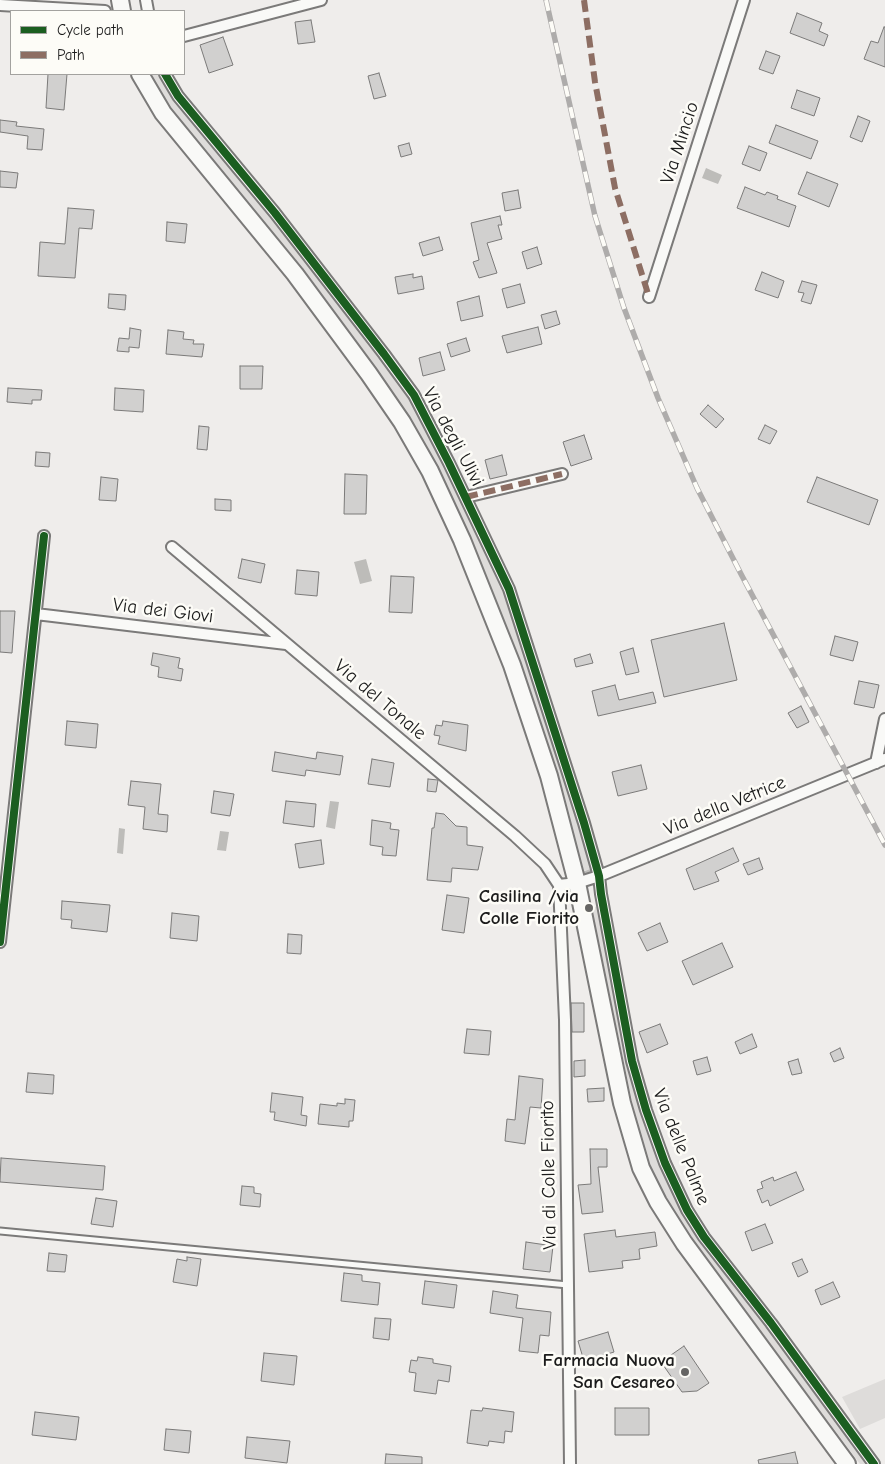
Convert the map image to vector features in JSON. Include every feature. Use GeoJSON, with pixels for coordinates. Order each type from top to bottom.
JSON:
{"type":"FeatureCollection","features":[{"type":"Feature","properties":{"kind":"main road"},"geometry":{"type":"LineString","coordinates":[[141,75],[163,114],[295,274],[369,374],[402,422],[430,471],[462,540],[512,665],[549,776],[577,883],[630,1138],[644,1175],[658,1202],[684,1243],[847,1464]]}},
{"type":"Feature","properties":{"kind":"street"},"geometry":{"type":"LineString","coordinates":[[185,36],[321,0]]}},
{"type":"Feature","properties":{"kind":"street","name":"Via Mincio"},"geometry":{"type":"LineString","coordinates":[[649,297],[744,0]]}},
{"type":"Feature","properties":{"kind":"street"},"geometry":{"type":"LineString","coordinates":[[0,5],[88,10]]}},
{"type":"Feature","properties":{"kind":"street","name":"Via degli Ulivi"},"geometry":{"type":"LineString","coordinates":[[166,75],[178,96],[334,286],[414,395],[466,497],[509,589],[545,697],[599,876]]}},
{"type":"Feature","properties":{"kind":"street"},"geometry":{"type":"LineString","coordinates":[[466,497],[562,474]]}},
{"type":"Feature","properties":{"kind":"street"},"geometry":{"type":"LineString","coordinates":[[0,942],[44,536]]}},
{"type":"Feature","properties":{"kind":"street","name":"Via del Tonale"},"geometry":{"type":"LineString","coordinates":[[172,546],[515,836],[545,864],[559,885]]}},
{"type":"Feature","properties":{"kind":"street","name":"Via dei Giovi"},"geometry":{"type":"LineString","coordinates":[[36,614],[286,644]]}},
{"type":"Feature","properties":{"kind":"street"},"geometry":{"type":"LineString","coordinates":[[881,761],[885,719]]}},
{"type":"Feature","properties":{"kind":"street","name":"Via della Vetrice"},"geometry":{"type":"LineString","coordinates":[[559,885],[577,883],[599,876],[881,761]]}},
{"type":"Feature","properties":{"kind":"street","name":"Via delle Palme"},"geometry":{"type":"LineString","coordinates":[[599,876],[632,1061],[650,1121],[677,1189],[704,1237],[776,1329],[874,1464]]}},
{"type":"Feature","properties":{"kind":"street","name":"Via di Colle Fiorito"},"geometry":{"type":"LineString","coordinates":[[559,885],[565,1020],[570,1464]]}},
{"type":"Feature","properties":{"kind":"lane"},"geometry":{"type":"LineString","coordinates":[[0,1231],[568,1285]]}},
{"type":"Feature","properties":{"kind":"shaded area"},"geometry":{"type":"Polygon","coordinates":[[[149,75],[164,75],[408,393],[430,433],[496,568],[520,635],[593,868],[584,871],[546,739],[483,568],[449,492],[405,411],[382,376],[307,275],[173,112],[149,75]]]}},
{"type":"Feature","properties":{"kind":"shaded area"},"geometry":{"type":"Polygon","coordinates":[[[706,168],[722,175],[718,184],[702,178],[706,168]]]}},
{"type":"Feature","properties":{"kind":"shaded area"},"geometry":{"type":"Polygon","coordinates":[[[366,559],[372,581],[360,584],[354,562],[366,559]]]}},
{"type":"Feature","properties":{"kind":"shaded area"},"geometry":{"type":"Polygon","coordinates":[[[330,801],[339,802],[335,829],[326,827],[330,801]]]}},
{"type":"Feature","properties":{"kind":"shaded area"},"geometry":{"type":"Polygon","coordinates":[[[119,828],[125,829],[123,854],[117,853],[119,828]]]}},
{"type":"Feature","properties":{"kind":"shaded area"},"geometry":{"type":"Polygon","coordinates":[[[220,831],[229,832],[226,851],[217,850],[220,831]]]}},
{"type":"Feature","properties":{"kind":"shaded area"},"geometry":{"type":"Polygon","coordinates":[[[599,906],[630,1063],[674,1191],[872,1464],[860,1464],[685,1230],[659,1190],[641,1143],[591,908],[599,906]]]}},
{"type":"Feature","properties":{"kind":"shaded area"},"geometry":{"type":"Polygon","coordinates":[[[885,1379],[885,1418],[860,1429],[842,1397],[885,1379]]]}},
{"type":"Feature","properties":{"kind":"building"},"geometry":{"type":"Polygon","coordinates":[[[797,13],[822,23],[819,31],[828,35],[824,46],[790,33],[797,13]]]}},
{"type":"Feature","properties":{"kind":"building"},"geometry":{"type":"Polygon","coordinates":[[[311,20],[315,42],[298,44],[295,22],[311,20]]]}},
{"type":"Feature","properties":{"kind":"building"},"geometry":{"type":"Polygon","coordinates":[[[884,27],[885,67],[864,59],[871,41],[878,43],[884,27]]]}},
{"type":"Feature","properties":{"kind":"building"},"geometry":{"type":"Polygon","coordinates":[[[223,37],[233,65],[209,73],[200,45],[223,37]]]}},
{"type":"Feature","properties":{"kind":"building"},"geometry":{"type":"Polygon","coordinates":[[[766,51],[780,56],[773,74],[759,69],[766,51]]]}},
{"type":"Feature","properties":{"kind":"building"},"geometry":{"type":"Polygon","coordinates":[[[379,73],[386,96],[374,99],[368,76],[379,73]]]}},
{"type":"Feature","properties":{"kind":"building"},"geometry":{"type":"Polygon","coordinates":[[[48,75],[67,75],[64,110],[46,108],[48,75]]]}},
{"type":"Feature","properties":{"kind":"building"},"geometry":{"type":"Polygon","coordinates":[[[797,90],[820,98],[814,116],[791,108],[797,90]]]}},
{"type":"Feature","properties":{"kind":"building"},"geometry":{"type":"Polygon","coordinates":[[[858,116],[870,121],[862,142],[850,137],[858,116]]]}},
{"type":"Feature","properties":{"kind":"building"},"geometry":{"type":"Polygon","coordinates":[[[0,120],[17,122],[16,126],[44,129],[42,150],[27,149],[28,136],[0,132],[0,120]]]}},
{"type":"Feature","properties":{"kind":"building"},"geometry":{"type":"Polygon","coordinates":[[[776,125],[818,141],[811,159],[769,143],[776,125]]]}},
{"type":"Feature","properties":{"kind":"building"},"geometry":{"type":"Polygon","coordinates":[[[409,143],[412,154],[401,157],[398,146],[409,143]]]}},
{"type":"Feature","properties":{"kind":"building"},"geometry":{"type":"Polygon","coordinates":[[[749,146],[767,153],[760,171],[742,164],[749,146]]]}},
{"type":"Feature","properties":{"kind":"building"},"geometry":{"type":"Polygon","coordinates":[[[0,171],[18,173],[16,188],[0,187],[0,171]]]}},
{"type":"Feature","properties":{"kind":"building"},"geometry":{"type":"Polygon","coordinates":[[[807,172],[838,184],[829,207],[798,194],[807,172]]]}},
{"type":"Feature","properties":{"kind":"building"},"geometry":{"type":"Polygon","coordinates":[[[745,187],[765,195],[767,192],[778,196],[777,199],[796,206],[789,227],[737,208],[745,187]]]}},
{"type":"Feature","properties":{"kind":"building"},"geometry":{"type":"Polygon","coordinates":[[[518,190],[521,208],[505,211],[502,193],[518,190]]]}},
{"type":"Feature","properties":{"kind":"building"},"geometry":{"type":"Polygon","coordinates":[[[68,208],[94,210],[92,229],[79,228],[75,278],[38,276],[40,242],[65,244],[68,208]]]}},
{"type":"Feature","properties":{"kind":"building"},"geometry":{"type":"Polygon","coordinates":[[[500,216],[502,225],[498,225],[502,239],[487,243],[497,273],[479,278],[473,262],[479,260],[471,223],[500,216]]]}},
{"type":"Feature","properties":{"kind":"building"},"geometry":{"type":"Polygon","coordinates":[[[167,222],[187,224],[185,243],[166,241],[167,222]]]}},
{"type":"Feature","properties":{"kind":"building"},"geometry":{"type":"Polygon","coordinates":[[[439,237],[443,250],[423,256],[419,243],[439,237]]]}},
{"type":"Feature","properties":{"kind":"building"},"geometry":{"type":"Polygon","coordinates":[[[537,247],[542,264],[527,269],[522,252],[537,247]]]}},
{"type":"Feature","properties":{"kind":"building"},"geometry":{"type":"Polygon","coordinates":[[[762,272],[784,281],[778,298],[755,290],[762,272]]]}},
{"type":"Feature","properties":{"kind":"building"},"geometry":{"type":"Polygon","coordinates":[[[413,274],[413,278],[422,276],[424,289],[398,294],[395,277],[413,274]]]}},
{"type":"Feature","properties":{"kind":"building"},"geometry":{"type":"Polygon","coordinates":[[[802,281],[817,285],[811,304],[801,301],[804,293],[798,292],[802,281]]]}},
{"type":"Feature","properties":{"kind":"building"},"geometry":{"type":"Polygon","coordinates":[[[520,284],[525,303],[507,308],[502,289],[520,284]]]}},
{"type":"Feature","properties":{"kind":"building"},"geometry":{"type":"Polygon","coordinates":[[[109,294],[126,295],[125,310],[108,308],[109,294]]]}},
{"type":"Feature","properties":{"kind":"building"},"geometry":{"type":"Polygon","coordinates":[[[479,296],[483,316],[461,321],[457,302],[479,296]]]}},
{"type":"Feature","properties":{"kind":"building"},"geometry":{"type":"Polygon","coordinates":[[[556,311],[560,324],[545,329],[541,315],[556,311]]]}},
{"type":"Feature","properties":{"kind":"building"},"geometry":{"type":"Polygon","coordinates":[[[538,327],[542,344],[507,353],[502,336],[538,327]]]}},
{"type":"Feature","properties":{"kind":"building"},"geometry":{"type":"Polygon","coordinates":[[[130,328],[141,330],[139,348],[129,347],[129,352],[117,351],[119,338],[129,339],[130,328]]]}},
{"type":"Feature","properties":{"kind":"building"},"geometry":{"type":"Polygon","coordinates":[[[168,330],[184,332],[183,339],[194,340],[193,344],[204,344],[202,357],[166,354],[168,330]]]}},
{"type":"Feature","properties":{"kind":"building"},"geometry":{"type":"Polygon","coordinates":[[[466,338],[470,351],[451,357],[447,344],[466,338]]]}},
{"type":"Feature","properties":{"kind":"building"},"geometry":{"type":"Polygon","coordinates":[[[440,352],[445,370],[423,376],[419,358],[440,352]]]}},
{"type":"Feature","properties":{"kind":"building"},"geometry":{"type":"Polygon","coordinates":[[[240,366],[263,366],[262,389],[240,389],[240,366]]]}},
{"type":"Feature","properties":{"kind":"building"},"geometry":{"type":"Polygon","coordinates":[[[8,388],[42,390],[41,400],[32,400],[32,404],[7,402],[8,388]]]}},
{"type":"Feature","properties":{"kind":"building"},"geometry":{"type":"Polygon","coordinates":[[[115,388],[144,390],[143,412],[114,410],[115,388]]]}},
{"type":"Feature","properties":{"kind":"building"},"geometry":{"type":"Polygon","coordinates":[[[708,405],[724,419],[716,428],[700,414],[708,405]]]}},
{"type":"Feature","properties":{"kind":"building"},"geometry":{"type":"Polygon","coordinates":[[[765,425],[777,431],[770,444],[758,439],[765,425]]]}},
{"type":"Feature","properties":{"kind":"building"},"geometry":{"type":"Polygon","coordinates":[[[199,426],[209,427],[207,450],[197,449],[199,426]]]}},
{"type":"Feature","properties":{"kind":"building"},"geometry":{"type":"Polygon","coordinates":[[[584,435],[592,459],[571,466],[563,442],[584,435]]]}},
{"type":"Feature","properties":{"kind":"building"},"geometry":{"type":"Polygon","coordinates":[[[36,452],[50,453],[49,467],[35,466],[36,452]]]}},
{"type":"Feature","properties":{"kind":"building"},"geometry":{"type":"Polygon","coordinates":[[[502,455],[507,475],[490,479],[485,460],[502,455]]]}},
{"type":"Feature","properties":{"kind":"building"},"geometry":{"type":"Polygon","coordinates":[[[345,474],[367,475],[366,514],[344,514],[345,474]]]}},
{"type":"Feature","properties":{"kind":"building"},"geometry":{"type":"Polygon","coordinates":[[[101,477],[118,479],[116,501],[99,500],[101,477]]]}},
{"type":"Feature","properties":{"kind":"building"},"geometry":{"type":"Polygon","coordinates":[[[817,477],[878,500],[869,525],[807,502],[817,477]]]}},
{"type":"Feature","properties":{"kind":"building"},"geometry":{"type":"Polygon","coordinates":[[[215,499],[231,500],[231,511],[215,510],[215,499]]]}},
{"type":"Feature","properties":{"kind":"building"},"geometry":{"type":"Polygon","coordinates":[[[242,559],[265,564],[261,583],[238,578],[242,559]]]}},
{"type":"Feature","properties":{"kind":"building"},"geometry":{"type":"Polygon","coordinates":[[[297,570],[319,572],[317,596],[295,594],[297,570]]]}},
{"type":"Feature","properties":{"kind":"building"},"geometry":{"type":"Polygon","coordinates":[[[391,576],[414,577],[412,613],[389,612],[391,576]]]}},
{"type":"Feature","properties":{"kind":"building"},"geometry":{"type":"Polygon","coordinates":[[[0,611],[15,611],[12,653],[0,652],[0,611]]]}},
{"type":"Feature","properties":{"kind":"building"},"geometry":{"type":"Polygon","coordinates":[[[724,623],[737,680],[664,697],[651,640],[724,623]]]}},
{"type":"Feature","properties":{"kind":"building"},"geometry":{"type":"Polygon","coordinates":[[[835,636],[858,642],[853,661],[830,655],[835,636]]]}},
{"type":"Feature","properties":{"kind":"building"},"geometry":{"type":"Polygon","coordinates":[[[633,648],[639,672],[626,675],[620,652],[633,648]]]}},
{"type":"Feature","properties":{"kind":"building"},"geometry":{"type":"Polygon","coordinates":[[[153,653],[180,658],[178,668],[183,669],[181,681],[158,677],[159,667],[151,665],[153,653]]]}},
{"type":"Feature","properties":{"kind":"building"},"geometry":{"type":"Polygon","coordinates":[[[590,654],[593,663],[576,667],[574,659],[590,654]]]}},
{"type":"Feature","properties":{"kind":"building"},"geometry":{"type":"Polygon","coordinates":[[[859,681],[879,685],[874,708],[854,704],[859,681]]]}},
{"type":"Feature","properties":{"kind":"building"},"geometry":{"type":"Polygon","coordinates":[[[615,685],[619,700],[653,692],[656,703],[598,716],[592,691],[615,685]]]}},
{"type":"Feature","properties":{"kind":"building"},"geometry":{"type":"Polygon","coordinates":[[[801,706],[809,722],[797,728],[788,713],[801,706]]]}},
{"type":"Feature","properties":{"kind":"building"},"geometry":{"type":"Polygon","coordinates":[[[67,721],[98,724],[96,748],[65,745],[67,721]]]}},
{"type":"Feature","properties":{"kind":"building"},"geometry":{"type":"Polygon","coordinates":[[[443,721],[468,725],[466,751],[438,744],[440,736],[434,735],[436,725],[442,726],[443,721]]]}},
{"type":"Feature","properties":{"kind":"building"},"geometry":{"type":"Polygon","coordinates":[[[275,752],[316,759],[317,752],[343,756],[340,775],[306,770],[305,776],[272,771],[275,752]]]}},
{"type":"Feature","properties":{"kind":"building"},"geometry":{"type":"Polygon","coordinates":[[[372,759],[394,763],[390,787],[368,784],[372,759]]]}},
{"type":"Feature","properties":{"kind":"building"},"geometry":{"type":"Polygon","coordinates":[[[641,765],[647,789],[618,796],[612,772],[641,765]]]}},
{"type":"Feature","properties":{"kind":"building"},"geometry":{"type":"Polygon","coordinates":[[[428,779],[438,780],[436,792],[427,791],[428,779]]]}},
{"type":"Feature","properties":{"kind":"building"},"geometry":{"type":"Polygon","coordinates":[[[131,781],[161,784],[158,814],[168,815],[167,832],[143,829],[145,807],[128,805],[131,781]]]}},
{"type":"Feature","properties":{"kind":"building"},"geometry":{"type":"Polygon","coordinates":[[[214,791],[234,794],[230,816],[211,813],[214,791]]]}},
{"type":"Feature","properties":{"kind":"building"},"geometry":{"type":"Polygon","coordinates":[[[286,801],[316,804],[314,827],[283,823],[286,801]]]}},
{"type":"Feature","properties":{"kind":"building"},"geometry":{"type":"Polygon","coordinates":[[[436,813],[444,814],[456,826],[467,827],[467,845],[483,847],[478,870],[452,868],[451,882],[427,880],[432,828],[434,828],[436,813]]]}},
{"type":"Feature","properties":{"kind":"building"},"geometry":{"type":"Polygon","coordinates":[[[372,820],[391,823],[390,829],[399,830],[396,856],[382,855],[383,847],[370,845],[372,820]]]}},
{"type":"Feature","properties":{"kind":"building"},"geometry":{"type":"Polygon","coordinates":[[[321,840],[324,864],[299,868],[295,844],[321,840]]]}},
{"type":"Feature","properties":{"kind":"building"},"geometry":{"type":"Polygon","coordinates":[[[733,848],[739,861],[715,872],[719,881],[694,890],[686,869],[733,848]]]}},
{"type":"Feature","properties":{"kind":"building"},"geometry":{"type":"Polygon","coordinates":[[[759,858],[763,869],[748,875],[743,864],[759,858]]]}},
{"type":"Feature","properties":{"kind":"building"},"geometry":{"type":"Polygon","coordinates":[[[447,895],[469,898],[464,933],[442,930],[447,895]]]}},
{"type":"Feature","properties":{"kind":"building"},"geometry":{"type":"Polygon","coordinates":[[[62,901],[110,905],[107,932],[71,928],[72,920],[61,919],[62,901]]]}},
{"type":"Feature","properties":{"kind":"building"},"geometry":{"type":"Polygon","coordinates":[[[172,913],[199,916],[197,941],[170,938],[172,913]]]}},
{"type":"Feature","properties":{"kind":"building"},"geometry":{"type":"Polygon","coordinates":[[[660,923],[668,942],[647,951],[638,933],[660,923]]]}},
{"type":"Feature","properties":{"kind":"building"},"geometry":{"type":"Polygon","coordinates":[[[288,934],[302,935],[301,954],[287,953],[288,934]]]}},
{"type":"Feature","properties":{"kind":"building"},"geometry":{"type":"Polygon","coordinates":[[[722,943],[733,967],[693,985],[682,961],[722,943]]]}},
{"type":"Feature","properties":{"kind":"building"},"geometry":{"type":"Polygon","coordinates":[[[571,1003],[584,1003],[584,1032],[572,1032],[571,1003]]]}},
{"type":"Feature","properties":{"kind":"building"},"geometry":{"type":"Polygon","coordinates":[[[660,1024],[668,1044],[647,1053],[639,1032],[660,1024]]]}},
{"type":"Feature","properties":{"kind":"building"},"geometry":{"type":"Polygon","coordinates":[[[467,1029],[491,1031],[489,1055],[464,1053],[467,1029]]]}},
{"type":"Feature","properties":{"kind":"building"},"geometry":{"type":"Polygon","coordinates":[[[752,1034],[757,1047],[740,1054],[735,1042],[752,1034]]]}},
{"type":"Feature","properties":{"kind":"building"},"geometry":{"type":"Polygon","coordinates":[[[840,1048],[844,1058],[834,1062],[830,1053],[840,1048]]]}},
{"type":"Feature","properties":{"kind":"building"},"geometry":{"type":"Polygon","coordinates":[[[707,1057],[711,1071],[697,1075],[693,1061],[707,1057]]]}},
{"type":"Feature","properties":{"kind":"building"},"geometry":{"type":"Polygon","coordinates":[[[798,1059],[802,1073],[792,1075],[788,1062],[798,1059]]]}},
{"type":"Feature","properties":{"kind":"building"},"geometry":{"type":"Polygon","coordinates":[[[585,1060],[585,1076],[574,1077],[574,1061],[585,1060]]]}},
{"type":"Feature","properties":{"kind":"building"},"geometry":{"type":"Polygon","coordinates":[[[28,1073],[54,1075],[53,1094],[26,1092],[28,1073]]]}},
{"type":"Feature","properties":{"kind":"building"},"geometry":{"type":"Polygon","coordinates":[[[519,1076],[543,1079],[541,1108],[530,1107],[525,1144],[505,1141],[507,1119],[515,1120],[519,1076]]]}},
{"type":"Feature","properties":{"kind":"building"},"geometry":{"type":"Polygon","coordinates":[[[604,1088],[604,1101],[588,1102],[587,1089],[604,1088]]]}},
{"type":"Feature","properties":{"kind":"building"},"geometry":{"type":"Polygon","coordinates":[[[272,1093],[303,1097],[301,1115],[307,1116],[306,1126],[274,1120],[275,1112],[270,1112],[272,1093]]]}},
{"type":"Feature","properties":{"kind":"building"},"geometry":{"type":"Polygon","coordinates":[[[345,1099],[355,1100],[353,1121],[349,1121],[349,1127],[318,1124],[320,1104],[337,1106],[337,1103],[345,1104],[345,1099]]]}},
{"type":"Feature","properties":{"kind":"building"},"geometry":{"type":"Polygon","coordinates":[[[590,1149],[607,1149],[607,1167],[598,1167],[603,1212],[582,1214],[578,1185],[591,1184],[590,1149]]]}},
{"type":"Feature","properties":{"kind":"building"},"geometry":{"type":"Polygon","coordinates":[[[1,1158],[105,1166],[103,1190],[0,1182],[1,1158]]]}},
{"type":"Feature","properties":{"kind":"building"},"geometry":{"type":"Polygon","coordinates":[[[796,1172],[804,1190],[770,1206],[768,1200],[762,1203],[757,1190],[763,1188],[761,1182],[773,1177],[774,1181],[796,1172]]]}},
{"type":"Feature","properties":{"kind":"building"},"geometry":{"type":"Polygon","coordinates":[[[242,1186],[254,1187],[254,1193],[261,1194],[260,1207],[240,1205],[242,1186]]]}},
{"type":"Feature","properties":{"kind":"building"},"geometry":{"type":"Polygon","coordinates":[[[96,1198],[117,1201],[113,1227],[91,1224],[96,1198]]]}},
{"type":"Feature","properties":{"kind":"building"},"geometry":{"type":"Polygon","coordinates":[[[765,1224],[773,1243],[752,1251],[745,1232],[765,1224]]]}},
{"type":"Feature","properties":{"kind":"building"},"geometry":{"type":"Polygon","coordinates":[[[615,1230],[616,1237],[655,1232],[657,1246],[639,1249],[640,1259],[622,1261],[623,1268],[589,1272],[584,1234],[615,1230]]]}},
{"type":"Feature","properties":{"kind":"building"},"geometry":{"type":"Polygon","coordinates":[[[526,1242],[553,1246],[550,1272],[523,1269],[526,1242]]]}},
{"type":"Feature","properties":{"kind":"building"},"geometry":{"type":"Polygon","coordinates":[[[49,1253],[67,1255],[65,1272],[47,1271],[49,1253]]]}},
{"type":"Feature","properties":{"kind":"building"},"geometry":{"type":"Polygon","coordinates":[[[187,1257],[201,1259],[197,1286],[173,1282],[177,1259],[187,1261],[187,1257]]]}},
{"type":"Feature","properties":{"kind":"building"},"geometry":{"type":"Polygon","coordinates":[[[802,1259],[808,1272],[798,1277],[792,1263],[802,1259]]]}},
{"type":"Feature","properties":{"kind":"building"},"geometry":{"type":"Polygon","coordinates":[[[344,1273],[362,1275],[362,1281],[380,1283],[378,1305],[341,1301],[344,1273]]]}},
{"type":"Feature","properties":{"kind":"building"},"geometry":{"type":"Polygon","coordinates":[[[425,1281],[457,1285],[454,1308],[422,1304],[425,1281]]]}},
{"type":"Feature","properties":{"kind":"building"},"geometry":{"type":"Polygon","coordinates":[[[833,1282],[840,1297],[821,1305],[815,1290],[833,1282]]]}},
{"type":"Feature","properties":{"kind":"building"},"geometry":{"type":"Polygon","coordinates":[[[493,1291],[518,1295],[516,1308],[551,1312],[549,1336],[540,1335],[538,1353],[519,1351],[523,1318],[490,1313],[493,1291]]]}},
{"type":"Feature","properties":{"kind":"building"},"geometry":{"type":"Polygon","coordinates":[[[375,1318],[391,1319],[389,1340],[373,1338],[375,1318]]]}},
{"type":"Feature","properties":{"kind":"building"},"geometry":{"type":"Polygon","coordinates":[[[608,1332],[614,1352],[584,1361],[578,1341],[608,1332]]]}},
{"type":"Feature","properties":{"kind":"building","name":"Farmacia Nuova San Cesareo"},"geometry":{"type":"Polygon","coordinates":[[[684,1346],[709,1383],[697,1391],[682,1392],[661,1362],[684,1346]]]}},
{"type":"Feature","properties":{"kind":"building"},"geometry":{"type":"Polygon","coordinates":[[[264,1353],[297,1356],[294,1385],[261,1381],[264,1353]]]}},
{"type":"Feature","properties":{"kind":"building"},"geometry":{"type":"Polygon","coordinates":[[[418,1357],[433,1359],[433,1363],[451,1366],[449,1382],[438,1380],[436,1394],[414,1391],[416,1373],[409,1372],[411,1360],[417,1361],[418,1357]]]}},
{"type":"Feature","properties":{"kind":"building"},"geometry":{"type":"Polygon","coordinates":[[[483,1408],[514,1412],[512,1432],[505,1431],[504,1443],[489,1441],[488,1446],[467,1443],[471,1410],[482,1411],[483,1408]]]}},
{"type":"Feature","properties":{"kind":"building"},"geometry":{"type":"Polygon","coordinates":[[[615,1408],[649,1408],[649,1435],[615,1435],[615,1408]]]}},
{"type":"Feature","properties":{"kind":"building"},"geometry":{"type":"Polygon","coordinates":[[[35,1412],[79,1417],[76,1440],[32,1435],[35,1412]]]}},
{"type":"Feature","properties":{"kind":"building"},"geometry":{"type":"Polygon","coordinates":[[[166,1429],[191,1431],[189,1453],[164,1450],[166,1429]]]}},
{"type":"Feature","properties":{"kind":"building"},"geometry":{"type":"Polygon","coordinates":[[[247,1437],[290,1441],[287,1463],[245,1458],[247,1437]]]}},
{"type":"Feature","properties":{"kind":"building"},"geometry":{"type":"Polygon","coordinates":[[[795,1452],[798,1464],[759,1464],[758,1460],[795,1452]]]}},
{"type":"Feature","properties":{"kind":"building"},"geometry":{"type":"Polygon","coordinates":[[[386,1454],[422,1457],[422,1464],[385,1464],[386,1454]]]}},
{"type":"Feature","properties":{"kind":"waterway"},"geometry":{"type":"LineString","coordinates":[[585,873],[593,870]]}},
{"type":"Feature","properties":{"kind":"railway"},"geometry":{"type":"LineString","coordinates":[[546,0],[595,216],[624,308],[658,398],[697,488],[885,845]]}},
{"type":"Feature","properties":{"kind":"marked path"},"geometry":{"type":"LineString","coordinates":[[584,0],[595,82],[615,188],[649,297]]}},
{"type":"Feature","properties":{"kind":"marked path"},"geometry":{"type":"LineString","coordinates":[[466,497],[562,474]]}},
{"type":"Feature","properties":{"kind":"cycle path"},"geometry":{"type":"LineString","coordinates":[[166,75],[178,96],[275,213],[414,395],[449,463],[509,589],[584,823],[599,876],[632,1061],[646,1110],[665,1163],[687,1210],[704,1237],[771,1323],[874,1464]]}},
{"type":"Feature","properties":{"kind":"cycle path"},"geometry":{"type":"LineString","coordinates":[[0,942],[44,536]]}},
{"type":"Feature","properties":{"kind":"place","name":"Casilina /via Colle Fiorito"},"geometry":{"type":"Point","coordinates":[589,908]}},
{"type":"Feature","properties":{"kind":"place","name":"Farmacia Nuova San Cesareo"},"geometry":{"type":"Point","coordinates":[685,1372]}}]}
